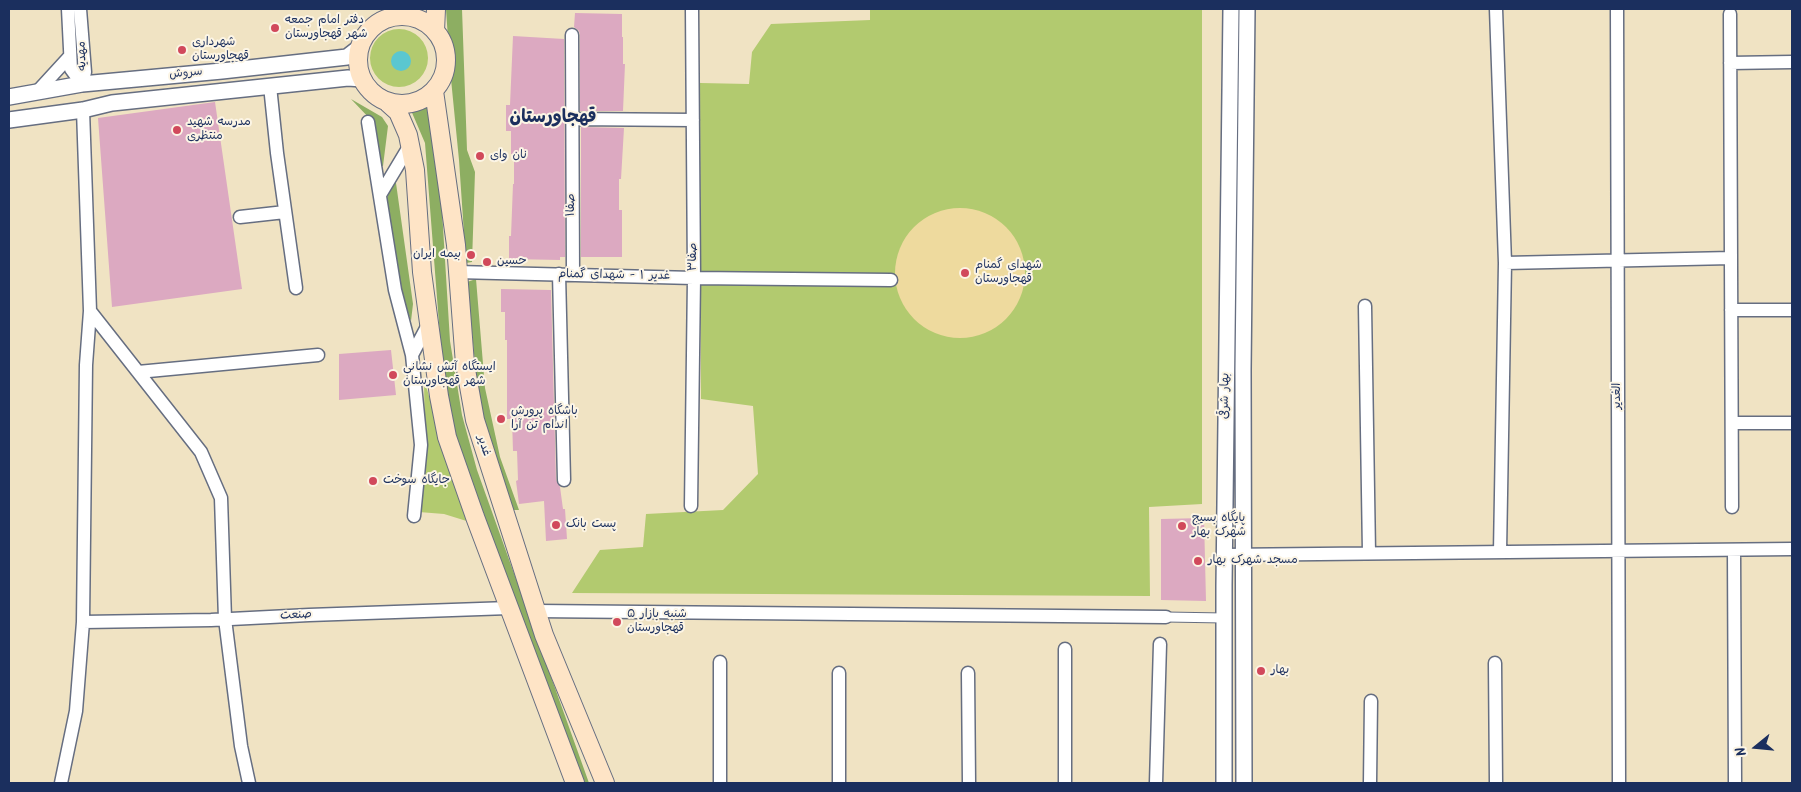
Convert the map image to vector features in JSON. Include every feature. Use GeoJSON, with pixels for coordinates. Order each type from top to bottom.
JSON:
{"type":"FeatureCollection","features":[{"type":"Feature","properties":{"kind":"main road"},"geometry":{"type":"LineString","coordinates":[[435,31],[436,9]]}},
{"type":"Feature","properties":{"kind":"main road"},"geometry":{"type":"LineString","coordinates":[[392,13],[420,20],[435,31],[441,40],[446,60],[445,71],[434,91],[424,99],[401,105],[388,102],[373,94],[362,79],[358,58],[360,47],[369,31],[392,13]]}},
{"type":"Feature","properties":{"kind":"main road","name":"غدیر"},"geometry":{"type":"LineString","coordinates":[[434,91],[456,245],[465,364],[475,420],[544,635],[605,783]]}},
{"type":"Feature","properties":{"kind":"main road"},"geometry":{"type":"LineString","coordinates":[[388,102],[398,112],[408,135],[415,170],[422,272],[439,396],[447,437],[575,783]]}},
{"type":"Feature","properties":{"kind":"street","name":"مهدیه"},"geometry":{"type":"LineString","coordinates":[[68,9],[71,69],[82,84]]}},
{"type":"Feature","properties":{"kind":"street","name":"مهدیه"},"geometry":{"type":"LineString","coordinates":[[80,9],[85,72],[82,84]]}},
{"type":"Feature","properties":{"kind":"street","name":"صفا۳"},"geometry":{"type":"LineString","coordinates":[[691,506],[694,278],[692,9]]}},
{"type":"Feature","properties":{"kind":"street","name":"بهار شرقی"},"geometry":{"type":"LineString","coordinates":[[1224,783],[1224,555],[1231,9]]}},
{"type":"Feature","properties":{"kind":"street","name":"بهار شرقی"},"geometry":{"type":"LineString","coordinates":[[1244,783],[1243,370],[1247,9]]}},
{"type":"Feature","properties":{"kind":"street"},"geometry":{"type":"LineString","coordinates":[[1496,9],[1505,263],[1500,552]]}},
{"type":"Feature","properties":{"kind":"street","name":"الغدیر"},"geometry":{"type":"LineString","coordinates":[[1617,9],[1619,783]]}},
{"type":"Feature","properties":{"kind":"street"},"geometry":{"type":"LineString","coordinates":[[1730,14],[1732,507]]}},
{"type":"Feature","properties":{"kind":"street","name":"صفا۱"},"geometry":{"type":"LineString","coordinates":[[572,35],[572,274]]}},
{"type":"Feature","properties":{"kind":"street","name":"سروش"},"geometry":{"type":"LineString","coordinates":[[9,97],[82,84],[347,57],[360,47]]}},
{"type":"Feature","properties":{"kind":"street"},"geometry":{"type":"LineString","coordinates":[[37,92],[70,56]]}},
{"type":"Feature","properties":{"kind":"street"},"geometry":{"type":"LineString","coordinates":[[1730,63],[1792,62]]}},
{"type":"Feature","properties":{"kind":"street","name":"سروش"},"geometry":{"type":"LineString","coordinates":[[9,120],[83,110],[112,103],[348,78],[362,79]]}},
{"type":"Feature","properties":{"kind":"street"},"geometry":{"type":"LineString","coordinates":[[61,783],[76,711],[83,622],[86,365],[90,311],[82,84]]}},
{"type":"Feature","properties":{"kind":"street"},"geometry":{"type":"LineString","coordinates":[[270,86],[296,288]]}},
{"type":"Feature","properties":{"kind":"street"},"geometry":{"type":"LineString","coordinates":[[572,119],[693,120]]}},
{"type":"Feature","properties":{"kind":"street"},"geometry":{"type":"LineString","coordinates":[[368,122],[395,290],[412,355],[421,445],[414,516]]}},
{"type":"Feature","properties":{"kind":"street"},"geometry":{"type":"LineString","coordinates":[[380,195],[410,145]]}},
{"type":"Feature","properties":{"kind":"street"},"geometry":{"type":"LineString","coordinates":[[240,217],[285,212]]}},
{"type":"Feature","properties":{"kind":"street"},"geometry":{"type":"LineString","coordinates":[[1505,263],[1731,258]]}},
{"type":"Feature","properties":{"kind":"street","name":"غدیر ۱ - شهدای گمنام"},"geometry":{"type":"LineString","coordinates":[[457,272],[694,278],[891,280]]}},
{"type":"Feature","properties":{"kind":"street"},"geometry":{"type":"LineString","coordinates":[[559,274],[564,480]]}},
{"type":"Feature","properties":{"kind":"street"},"geometry":{"type":"LineString","coordinates":[[1365,306],[1369,553]]}},
{"type":"Feature","properties":{"kind":"street"},"geometry":{"type":"LineString","coordinates":[[1731,310],[1792,310]]}},
{"type":"Feature","properties":{"kind":"street"},"geometry":{"type":"LineString","coordinates":[[90,311],[201,452],[220,498],[225,620],[241,746],[249,783]]}},
{"type":"Feature","properties":{"kind":"street"},"geometry":{"type":"LineString","coordinates":[[412,355],[429,323]]}},
{"type":"Feature","properties":{"kind":"street"},"geometry":{"type":"LineString","coordinates":[[138,372],[318,356]]}},
{"type":"Feature","properties":{"kind":"street"},"geometry":{"type":"LineString","coordinates":[[1732,423],[1792,423]]}},
{"type":"Feature","properties":{"kind":"street"},"geometry":{"type":"LineString","coordinates":[[1224,555],[1792,549]]}},
{"type":"Feature","properties":{"kind":"street"},"geometry":{"type":"LineString","coordinates":[[1734,550],[1736,783]]}},
{"type":"Feature","properties":{"kind":"street","name":"صنعت"},"geometry":{"type":"LineString","coordinates":[[83,622],[225,620],[509,608]]}},
{"type":"Feature","properties":{"kind":"street"},"geometry":{"type":"LineString","coordinates":[[536,610],[1224,618]]}},
{"type":"Feature","properties":{"kind":"street"},"geometry":{"type":"LineString","coordinates":[[1156,783],[1160,644]]}},
{"type":"Feature","properties":{"kind":"street"},"geometry":{"type":"LineString","coordinates":[[1065,649],[1065,783]]}},
{"type":"Feature","properties":{"kind":"street"},"geometry":{"type":"LineString","coordinates":[[720,662],[720,783]]}},
{"type":"Feature","properties":{"kind":"street"},"geometry":{"type":"LineString","coordinates":[[1495,663],[1496,783]]}},
{"type":"Feature","properties":{"kind":"street"},"geometry":{"type":"LineString","coordinates":[[839,672],[839,783]]}},
{"type":"Feature","properties":{"kind":"street"},"geometry":{"type":"LineString","coordinates":[[968,673],[969,783]]}},
{"type":"Feature","properties":{"kind":"street"},"geometry":{"type":"LineString","coordinates":[[1370,783],[1371,701]]}},
{"type":"Feature","properties":{"kind":"green space"},"geometry":{"type":"Polygon","coordinates":[[[446,9],[462,9],[467,150],[475,172],[472,262],[466,263],[459,160],[446,9]]]}},
{"type":"Feature","properties":{"kind":"green space","name":"شهدای گمنام قهجاورستان"},"geometry":{"type":"Polygon","coordinates":[[[870,9],[1202,9],[1202,504],[1149,507],[1150,596],[572,593],[600,550],[643,547],[646,514],[723,510],[758,474],[753,406],[701,399],[700,83],[749,84],[752,52],[771,24],[870,20],[870,9]]]}},
{"type":"Feature","properties":{"kind":"green space"},"geometry":{"type":"Polygon","coordinates":[[[399,29],[410,31],[423,42],[428,58],[426,69],[415,82],[399,87],[388,85],[375,74],[370,58],[372,47],[383,34],[399,29]]]}},
{"type":"Feature","properties":{"kind":"green space"},"geometry":{"type":"Polygon","coordinates":[[[351,99],[382,117],[388,126],[383,166],[379,165],[371,120],[351,99]]]}},
{"type":"Feature","properties":{"kind":"green space"},"geometry":{"type":"Polygon","coordinates":[[[432,99],[439,162],[450,341],[462,415],[477,470],[589,783],[578,783],[481,516],[454,433],[443,375],[425,143],[410,108],[432,99]]]}},
{"type":"Feature","properties":{"kind":"green space"},"geometry":{"type":"Polygon","coordinates":[[[395,176],[413,304],[411,321],[400,292],[385,203],[395,176]]]}},
{"type":"Feature","properties":{"kind":"green space"},"geometry":{"type":"Polygon","coordinates":[[[476,279],[485,388],[500,457],[519,510],[509,510],[479,404],[467,282],[476,279]]]}},
{"type":"Feature","properties":{"kind":"green space"},"geometry":{"type":"Polygon","coordinates":[[[424,379],[444,447],[473,523],[444,514],[419,512],[425,450],[424,379]]]}},
{"type":"Feature","properties":{"kind":"sand"},"geometry":{"type":"Polygon","coordinates":[[[960,208],[973,209],[985,213],[1006,227],[1020,248],[1024,260],[1024,286],[1020,298],[1006,319],[985,333],[973,337],[960,338],[947,337],[935,333],[914,319],[900,298],[896,286],[895,273],[896,260],[900,248],[914,227],[935,213],[947,209],[960,208]]]}},
{"type":"Feature","properties":{"kind":"water"},"geometry":{"type":"Polygon","coordinates":[[[401,51],[408,54],[411,61],[408,68],[401,71],[394,68],[391,61],[394,54],[401,51]]]}},
{"type":"Feature","properties":{"kind":"building"},"geometry":{"type":"Polygon","coordinates":[[[575,13],[622,14],[623,64],[625,64],[623,111],[580,111],[580,35],[579,31],[574,27],[575,13]]]}},
{"type":"Feature","properties":{"kind":"building"},"geometry":{"type":"Polygon","coordinates":[[[513,36],[564,39],[565,257],[560,257],[560,260],[509,259],[514,154],[511,154],[511,131],[506,131],[506,105],[510,105],[513,36]]]}},
{"type":"Feature","properties":{"kind":"building","name":"مدرسه شهید منتظری"},"geometry":{"type":"Polygon","coordinates":[[[215,102],[242,289],[112,307],[98,118],[215,102]]]}},
{"type":"Feature","properties":{"kind":"building"},"geometry":{"type":"Polygon","coordinates":[[[581,127],[624,128],[621,179],[619,179],[619,210],[622,210],[622,257],[581,257],[581,127]]]}},
{"type":"Feature","properties":{"kind":"building"},"geometry":{"type":"Polygon","coordinates":[[[501,289],[551,290],[556,480],[560,487],[563,509],[565,509],[567,539],[546,541],[544,501],[519,504],[516,481],[518,480],[517,451],[513,451],[512,419],[507,419],[507,340],[505,340],[505,312],[501,312],[501,289]]]}},
{"type":"Feature","properties":{"kind":"building"},"geometry":{"type":"Polygon","coordinates":[[[391,350],[396,395],[339,400],[339,354],[391,350]]]}},
{"type":"Feature","properties":{"kind":"building"},"geometry":{"type":"Polygon","coordinates":[[[1204,518],[1206,601],[1161,600],[1161,519],[1204,518]]]}},
{"type":"Feature","properties":{"kind":"place","name":"دفتر امام جمعه شهر قهجاورستان"},"geometry":{"type":"Point","coordinates":[275,28]}},
{"type":"Feature","properties":{"kind":"place","name":"شهرداری قهجاورستان"},"geometry":{"type":"Point","coordinates":[182,50]}},
{"type":"Feature","properties":{"kind":"place","name":"مدرسه شهید منتظری"},"geometry":{"type":"Point","coordinates":[177,130]}},
{"type":"Feature","properties":{"kind":"place","name":"نان وای"},"geometry":{"type":"Point","coordinates":[480,156]}},
{"type":"Feature","properties":{"kind":"place","name":"بیمه ایران"},"geometry":{"type":"Point","coordinates":[471,255]}},
{"type":"Feature","properties":{"kind":"place","name":"حسین"},"geometry":{"type":"Point","coordinates":[487,262]}},
{"type":"Feature","properties":{"kind":"place","name":"شهدای گمنام قهجاورستان"},"geometry":{"type":"Point","coordinates":[965,273]}},
{"type":"Feature","properties":{"kind":"place","name":"ایستگاه آتش نشانی شهر قهجاورستان"},"geometry":{"type":"Point","coordinates":[393,375]}},
{"type":"Feature","properties":{"kind":"place","name":"باشگاه پرورش اندام تن آرا"},"geometry":{"type":"Point","coordinates":[501,419]}},
{"type":"Feature","properties":{"kind":"place","name":"جایگاه سوخت"},"geometry":{"type":"Point","coordinates":[373,481]}},
{"type":"Feature","properties":{"kind":"place","name":"پست بانک"},"geometry":{"type":"Point","coordinates":[556,525]}},
{"type":"Feature","properties":{"kind":"place","name":"پایگاه بسیج شهرک بهار"},"geometry":{"type":"Point","coordinates":[1182,526]}},
{"type":"Feature","properties":{"kind":"place","name":"مسجد شهرک بهار"},"geometry":{"type":"Point","coordinates":[1198,561]}},
{"type":"Feature","properties":{"kind":"place","name":"۵ شنبه بازار قهجاورستان"},"geometry":{"type":"Point","coordinates":[617,622]}},
{"type":"Feature","properties":{"kind":"place","name":"بهار"},"geometry":{"type":"Point","coordinates":[1261,671]}},
{"type":"Feature","properties":{"kind":"district","name":"قهجاورستان"},"geometry":{"type":"Point","coordinates":[553,119]}}]}
